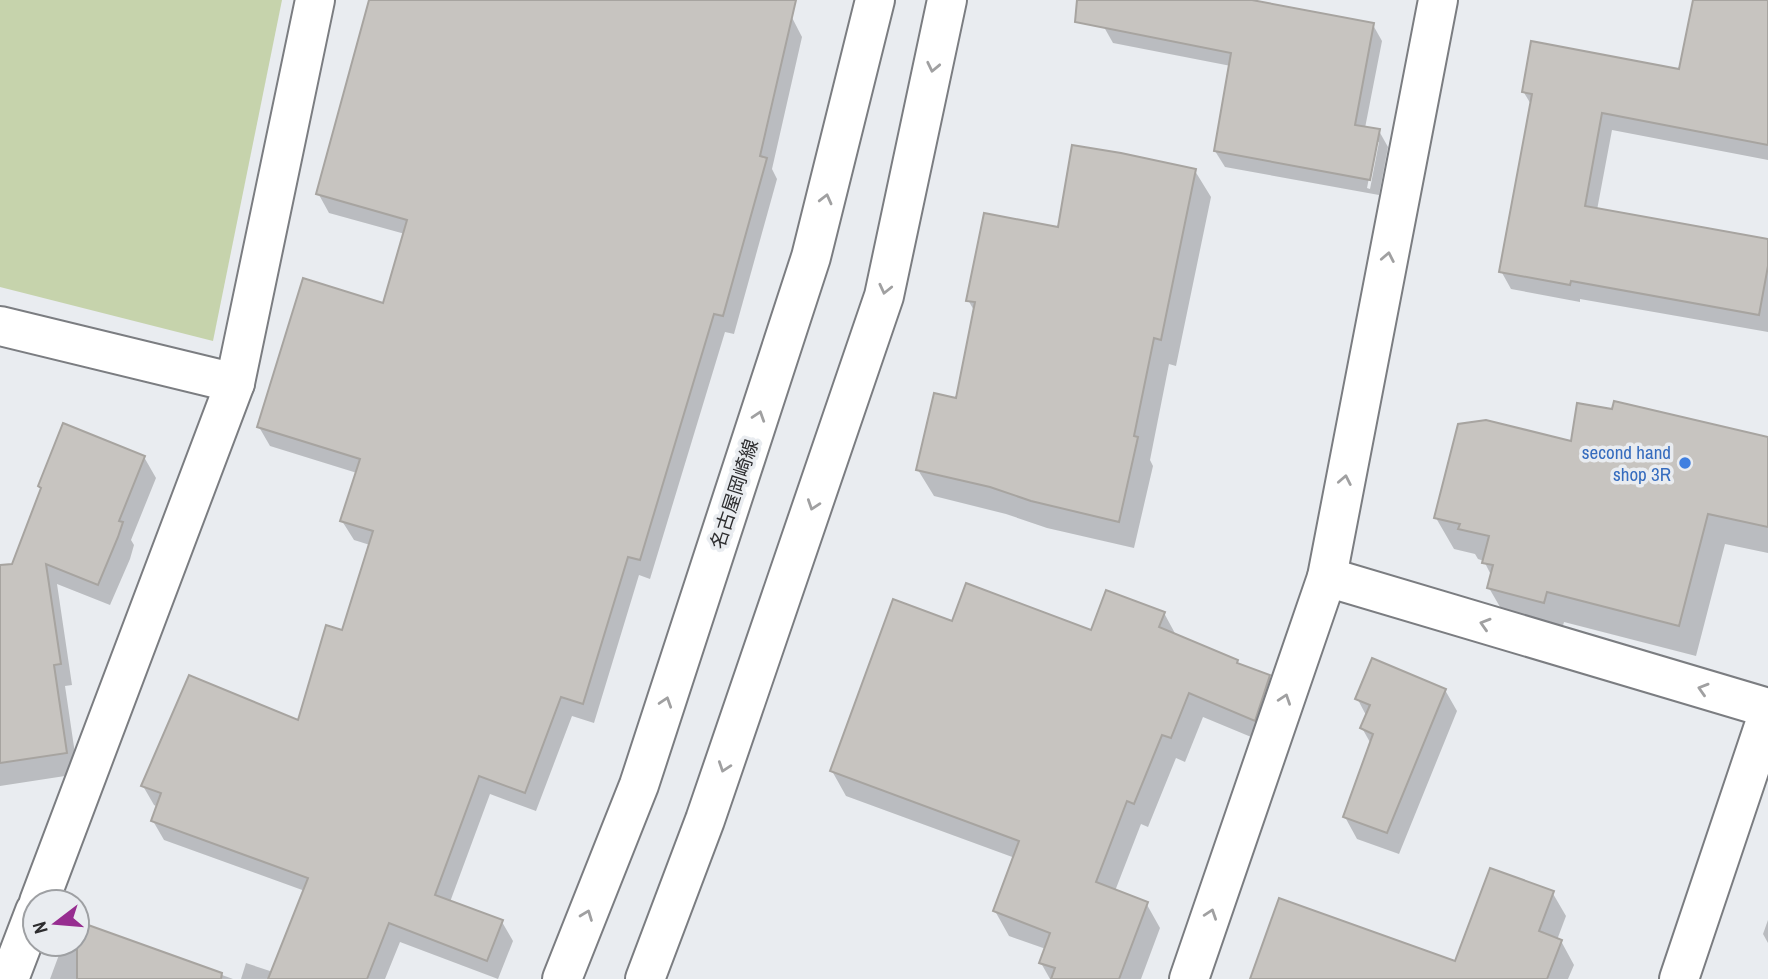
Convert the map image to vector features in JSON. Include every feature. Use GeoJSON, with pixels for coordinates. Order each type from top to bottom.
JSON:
{"type":"FeatureCollection","features":[{"type":"Feature","properties":{"kind":"street"},"geometry":{"type":"LineString","coordinates":[[43,888],[235,383],[315,0]]}},
{"type":"Feature","properties":{"kind":"street","name":"名古屋岡崎線"},"geometry":{"type":"LineString","coordinates":[[562,979],[639,785],[811,257],[875,0]]}},
{"type":"Feature","properties":{"kind":"street"},"geometry":{"type":"LineString","coordinates":[[645,979],[705,820],[884,296],[947,0]]}},
{"type":"Feature","properties":{"kind":"street"},"geometry":{"type":"LineString","coordinates":[[1189,979],[1327,577],[1438,0]]}},
{"type":"Feature","properties":{"kind":"street"},"geometry":{"type":"LineString","coordinates":[[0,326],[235,383]]}},
{"type":"Feature","properties":{"kind":"street"},"geometry":{"type":"LineString","coordinates":[[1327,577],[1768,708]]}},
{"type":"Feature","properties":{"kind":"street"},"geometry":{"type":"LineString","coordinates":[[1679,979],[1768,714]]}},
{"type":"Feature","properties":{"kind":"street"},"geometry":{"type":"LineString","coordinates":[[9,979],[21,948]]}},
{"type":"Feature","properties":{"kind":"green space"},"geometry":{"type":"Polygon","coordinates":[[[0,0],[282,0],[213,341],[0,287],[0,0]]]}},
{"type":"Feature","properties":{"kind":"building"},"geometry":{"type":"Polygon","coordinates":[[[369,0],[796,0],[760,156],[767,158],[723,316],[714,314],[640,560],[628,557],[583,704],[561,697],[525,793],[479,776],[435,895],[503,920],[487,961],[389,923],[367,979],[268,979],[308,878],[151,821],[161,793],[141,786],[189,675],[298,720],[326,625],[342,630],[373,531],[340,521],[360,459],[257,427],[303,278],[383,303],[407,220],[316,194],[369,0]]]}},
{"type":"Feature","properties":{"kind":"building"},"geometry":{"type":"Polygon","coordinates":[[[1077,0],[1252,0],[1374,23],[1355,125],[1380,129],[1370,180],[1214,151],[1231,53],[1075,22],[1077,0]]]}},
{"type":"Feature","properties":{"kind":"building"},"geometry":{"type":"Polygon","coordinates":[[[1693,0],[1768,0],[1768,145],[1602,113],[1585,206],[1768,239],[1768,266],[1759,315],[1571,281],[1570,285],[1499,272],[1532,94],[1522,92],[1531,41],[1679,69],[1693,0]]]}},
{"type":"Feature","properties":{"kind":"building"},"geometry":{"type":"Polygon","coordinates":[[[1072,145],[1196,169],[1161,340],[1154,338],[1134,436],[1138,437],[1119,522],[916,470],[934,393],[956,398],[975,302],[966,301],[984,213],[1058,227],[1072,145]]]}},
{"type":"Feature","properties":{"kind":"building"},"geometry":{"type":"Polygon","coordinates":[[[1614,401],[1768,437],[1768,527],[1708,514],[1679,626],[1547,592],[1544,603],[1487,588],[1493,565],[1482,563],[1489,536],[1458,529],[1460,524],[1434,518],[1458,424],[1486,420],[1571,441],[1577,403],[1612,409],[1614,401]]]}},
{"type":"Feature","properties":{"kind":"building"},"geometry":{"type":"Polygon","coordinates":[[[63,423],[145,456],[119,521],[123,522],[118,537],[98,585],[46,564],[61,664],[54,665],[67,753],[0,763],[0,565],[12,564],[63,423]]]}},
{"type":"Feature","properties":{"kind":"building"},"geometry":{"type":"Polygon","coordinates":[[[966,583],[1091,630],[1106,590],[1165,612],[1159,627],[1270,675],[1255,721],[1189,693],[1171,738],[1162,735],[1134,804],[1127,801],[1096,882],[1148,902],[1119,979],[1051,979],[1055,968],[1039,963],[1050,933],[993,911],[1019,841],[830,771],[893,599],[952,621],[966,583]]]}},
{"type":"Feature","properties":{"kind":"building"},"geometry":{"type":"Polygon","coordinates":[[[1372,658],[1446,689],[1387,833],[1343,817],[1373,734],[1360,728],[1370,705],[1355,699],[1372,658]]]}},
{"type":"Feature","properties":{"kind":"building"},"geometry":{"type":"Polygon","coordinates":[[[1490,868],[1554,891],[1539,931],[1562,940],[1547,979],[1250,979],[1279,898],[1455,961],[1490,868]]]}},
{"type":"Feature","properties":{"kind":"building"},"geometry":{"type":"Polygon","coordinates":[[[91,926],[222,973],[221,979],[77,979],[77,958],[91,958],[91,926]]]}},
{"type":"Feature","properties":{"kind":"place","name":"second hand shop 3R"},"geometry":{"type":"Point","coordinates":[1685,463]}}]}
